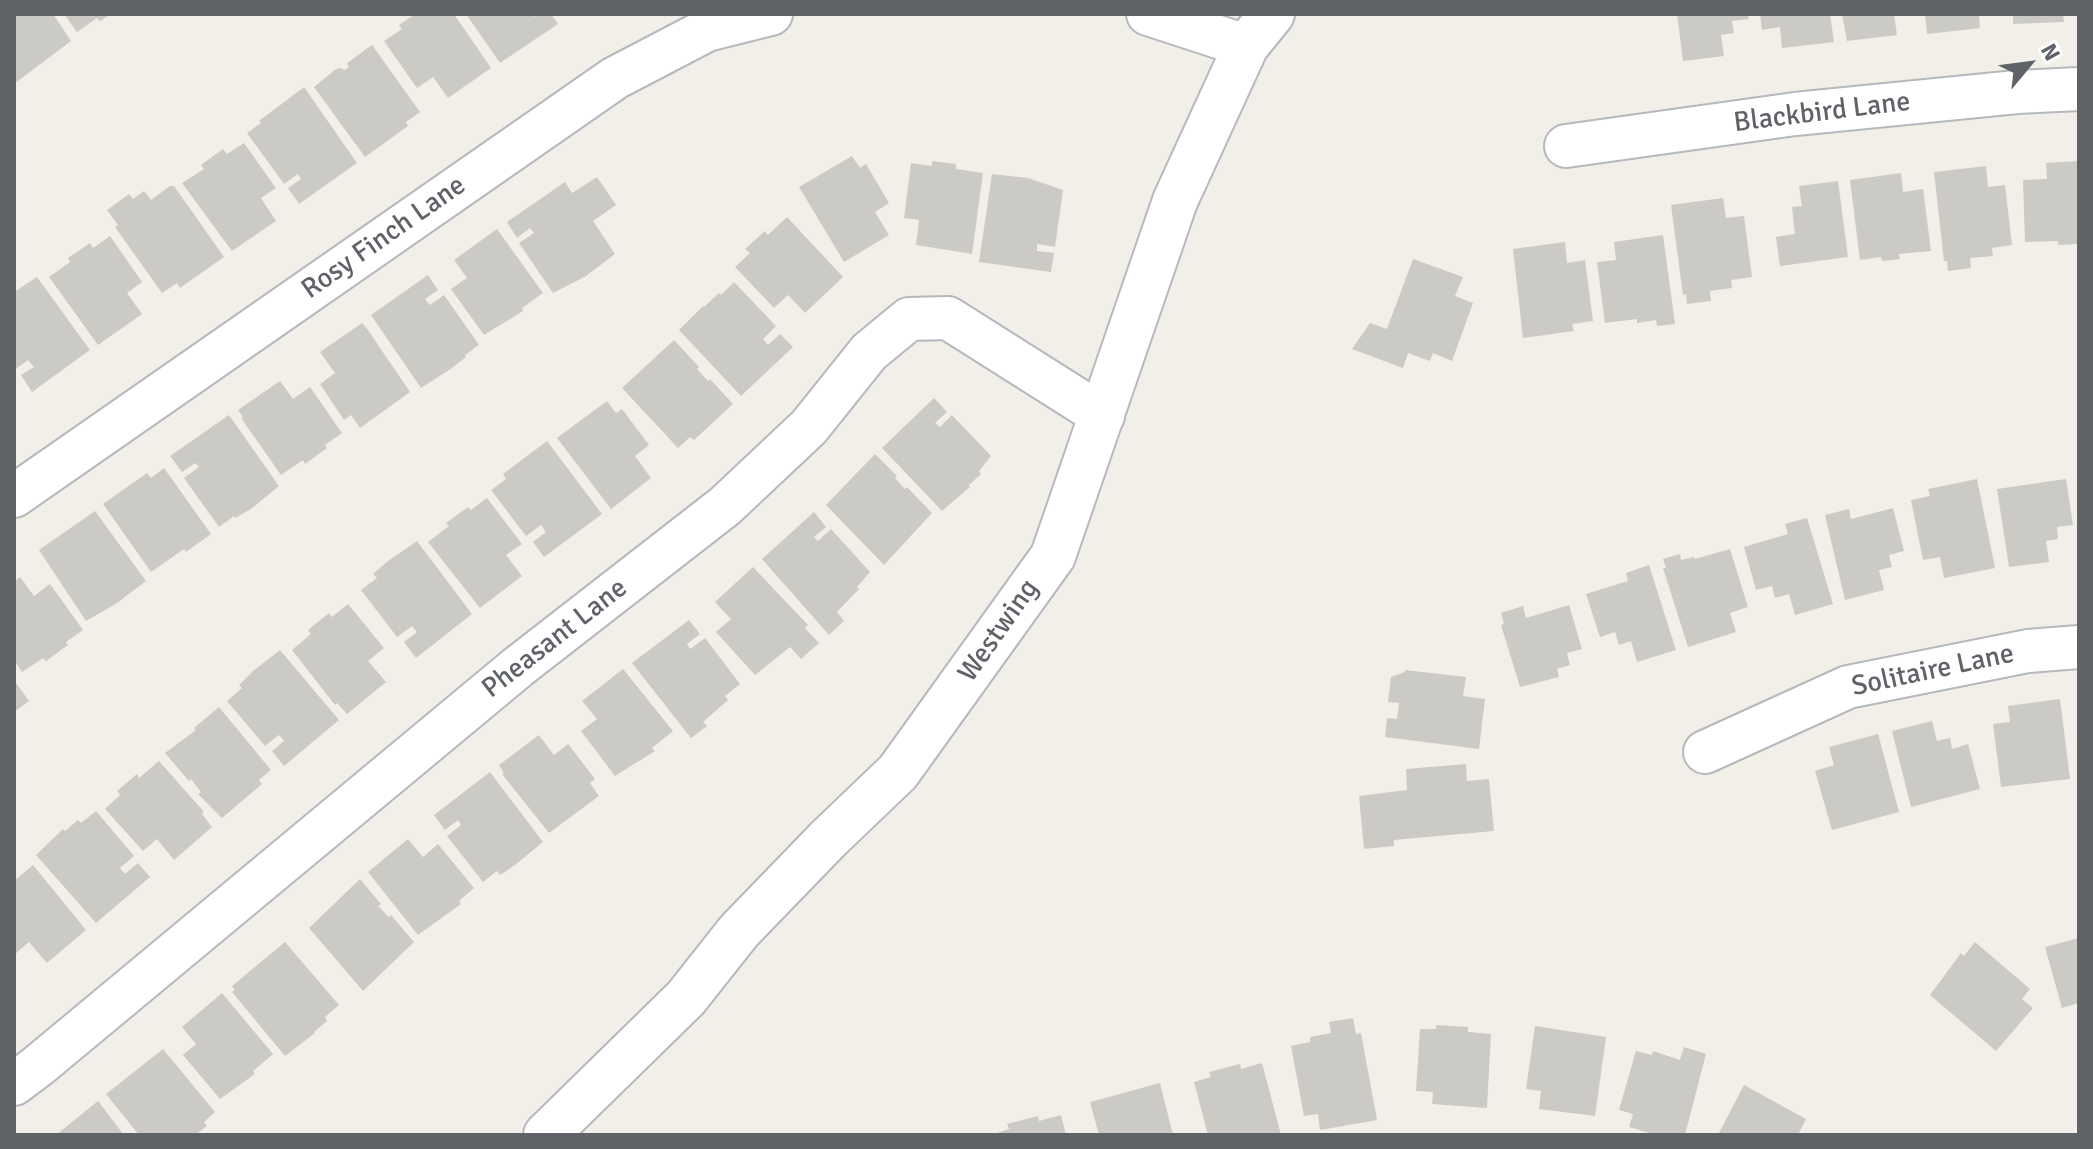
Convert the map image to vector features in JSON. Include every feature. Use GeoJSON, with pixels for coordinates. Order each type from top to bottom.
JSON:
{"type":"FeatureCollection","features":[{"type":"Feature","properties":{"kind":"street","name":"Rosy Finch Lane"},"geometry":{"type":"LineString","coordinates":[[14,496],[615,78],[707,30],[771,14]]}},
{"type":"Feature","properties":{"kind":"street"},"geometry":{"type":"LineString","coordinates":[[1148,14],[1259,30]]}},
{"type":"Feature","properties":{"kind":"street","name":"Westwing"},"geometry":{"type":"LineString","coordinates":[[546,1135],[686,998],[739,931],[898,772],[1053,556],[1175,201],[1259,30]]}},
{"type":"Feature","properties":{"kind":"street","name":"Blackbird Lane"},"geometry":{"type":"LineString","coordinates":[[1566,146],[1795,114],[2017,92],[2079,89]]}},
{"type":"Feature","properties":{"kind":"street","name":"Pheasant Lane"},"geometry":{"type":"LineString","coordinates":[[14,1084],[518,667],[725,506],[809,427],[869,352],[909,319],[948,318],[1103,416]]}},
{"type":"Feature","properties":{"kind":"street","name":"Solitaire Lane"},"geometry":{"type":"LineString","coordinates":[[1705,752],[1848,687],[2028,651],[2079,647]]}},
{"type":"Feature","properties":{"kind":"building"},"geometry":{"type":"Polygon","coordinates":[[[14,14],[53,14],[71,41],[14,84],[14,14]]]}},
{"type":"Feature","properties":{"kind":"building"},"geometry":{"type":"Polygon","coordinates":[[[64,14],[111,14],[100,21],[97,18],[77,32],[64,14]]]}},
{"type":"Feature","properties":{"kind":"building"},"geometry":{"type":"Polygon","coordinates":[[[415,14],[454,14],[491,68],[448,98],[433,77],[417,88],[384,41],[402,29],[399,25],[415,14]]]}},
{"type":"Feature","properties":{"kind":"building"},"geometry":{"type":"Polygon","coordinates":[[[466,14],[532,14],[534,17],[551,14],[558,24],[500,63],[466,14]]]}},
{"type":"Feature","properties":{"kind":"building"},"geometry":{"type":"Polygon","coordinates":[[[1677,14],[1748,14],[1749,19],[1732,21],[1734,33],[1721,35],[1724,56],[1683,61],[1677,14]]]}},
{"type":"Feature","properties":{"kind":"building"},"geometry":{"type":"Polygon","coordinates":[[[1760,14],[1830,14],[1834,42],[1782,48],[1780,27],[1762,30],[1760,14]]]}},
{"type":"Feature","properties":{"kind":"building"},"geometry":{"type":"Polygon","coordinates":[[[1842,14],[1894,14],[1897,35],[1847,41],[1842,14]]]}},
{"type":"Feature","properties":{"kind":"building"},"geometry":{"type":"Polygon","coordinates":[[[1925,14],[1979,14],[1980,28],[1927,34],[1925,14]]]}},
{"type":"Feature","properties":{"kind":"building"},"geometry":{"type":"Polygon","coordinates":[[[2013,14],[2063,14],[2064,22],[2013,24],[2013,14]]]}},
{"type":"Feature","properties":{"kind":"building"},"geometry":{"type":"Polygon","coordinates":[[[372,45],[420,112],[406,122],[408,126],[365,157],[314,87],[336,69],[349,67],[347,63],[372,45]]]}},
{"type":"Feature","properties":{"kind":"building"},"geometry":{"type":"Polygon","coordinates":[[[304,87],[357,163],[299,204],[288,188],[301,179],[298,174],[284,184],[247,133],[304,87]]]}},
{"type":"Feature","properties":{"kind":"building"},"geometry":{"type":"Polygon","coordinates":[[[244,143],[276,188],[261,198],[276,221],[232,251],[182,183],[204,169],[201,165],[223,149],[227,154],[244,143]]]}},
{"type":"Feature","properties":{"kind":"building"},"geometry":{"type":"Polygon","coordinates":[[[852,156],[860,168],[866,164],[889,203],[875,212],[889,235],[844,262],[799,187],[852,156]]]}},
{"type":"Feature","properties":{"kind":"building"},"geometry":{"type":"Polygon","coordinates":[[[932,161],[956,164],[956,169],[983,173],[972,254],[916,245],[919,220],[904,218],[911,163],[932,166],[932,161]]]}},
{"type":"Feature","properties":{"kind":"building"},"geometry":{"type":"Polygon","coordinates":[[[2079,161],[2079,244],[2025,242],[2023,180],[2047,179],[2046,163],[2079,161]]]}},
{"type":"Feature","properties":{"kind":"building"},"geometry":{"type":"Polygon","coordinates":[[[1986,166],[1988,187],[2005,185],[2012,245],[1992,248],[1993,256],[1970,258],[1971,268],[1948,271],[1947,261],[1944,261],[1934,172],[1986,166]]]}},
{"type":"Feature","properties":{"kind":"building"},"geometry":{"type":"Polygon","coordinates":[[[1901,173],[1903,192],[1923,189],[1931,251],[1899,254],[1900,259],[1882,261],[1881,257],[1860,260],[1850,180],[1901,173]]]}},
{"type":"Feature","properties":{"kind":"building"},"geometry":{"type":"Polygon","coordinates":[[[992,174],[1028,178],[1063,190],[1055,247],[1037,244],[1037,251],[1054,253],[1051,272],[979,262],[992,174]]]}},
{"type":"Feature","properties":{"kind":"building"},"geometry":{"type":"Polygon","coordinates":[[[597,177],[616,205],[593,221],[615,254],[586,276],[553,293],[519,243],[534,233],[530,228],[517,238],[507,222],[565,182],[572,193],[597,177]]]}},
{"type":"Feature","properties":{"kind":"building"},"geometry":{"type":"Polygon","coordinates":[[[1838,181],[1848,257],[1780,266],[1776,237],[1795,234],[1792,207],[1802,206],[1799,186],[1838,181]]]}},
{"type":"Feature","properties":{"kind":"building"},"geometry":{"type":"Polygon","coordinates":[[[174,186],[224,257],[180,288],[177,283],[162,293],[115,227],[118,225],[107,210],[129,194],[133,199],[144,191],[151,200],[174,186]]]}},
{"type":"Feature","properties":{"kind":"building"},"geometry":{"type":"Polygon","coordinates":[[[1723,198],[1726,218],[1744,216],[1752,277],[1731,280],[1732,288],[1710,291],[1711,301],[1687,304],[1686,294],[1683,295],[1671,205],[1723,198]]]}},
{"type":"Feature","properties":{"kind":"building"},"geometry":{"type":"Polygon","coordinates":[[[787,217],[843,277],[805,313],[788,295],[774,308],[735,267],[750,253],[745,249],[765,231],[768,235],[787,217]]]}},
{"type":"Feature","properties":{"kind":"building"},"geometry":{"type":"Polygon","coordinates":[[[497,229],[543,293],[522,308],[523,311],[484,335],[451,289],[467,278],[454,260],[497,229]]]}},
{"type":"Feature","properties":{"kind":"building"},"geometry":{"type":"Polygon","coordinates":[[[1663,235],[1675,324],[1657,326],[1656,320],[1637,323],[1637,319],[1605,323],[1597,262],[1616,260],[1614,242],[1663,235]]]}},
{"type":"Feature","properties":{"kind":"building"},"geometry":{"type":"Polygon","coordinates":[[[110,236],[142,282],[127,293],[142,314],[98,345],[49,277],[70,262],[68,258],[90,243],[93,248],[110,236]]]}},
{"type":"Feature","properties":{"kind":"building"},"geometry":{"type":"Polygon","coordinates":[[[1565,242],[1567,263],[1585,260],[1593,321],[1572,324],[1574,331],[1523,338],[1513,249],[1565,242]]]}},
{"type":"Feature","properties":{"kind":"building"},"geometry":{"type":"Polygon","coordinates":[[[1413,259],[1463,277],[1455,296],[1473,303],[1452,361],[1433,353],[1430,361],[1408,353],[1403,368],[1352,349],[1370,323],[1387,329],[1413,259]]]}},
{"type":"Feature","properties":{"kind":"building"},"geometry":{"type":"Polygon","coordinates":[[[428,275],[438,290],[425,299],[430,305],[444,295],[479,345],[421,388],[371,315],[428,275]]]}},
{"type":"Feature","properties":{"kind":"building"},"geometry":{"type":"Polygon","coordinates":[[[37,277],[90,350],[32,392],[21,375],[34,367],[28,360],[14,370],[14,292],[37,277]]]}},
{"type":"Feature","properties":{"kind":"building"},"geometry":{"type":"Polygon","coordinates":[[[734,282],[776,326],[763,339],[768,345],[780,334],[793,347],[741,396],[679,330],[734,282]]]}},
{"type":"Feature","properties":{"kind":"building"},"geometry":{"type":"Polygon","coordinates":[[[362,323],[410,392],[360,428],[351,415],[344,420],[320,384],[335,373],[320,352],[362,323]]]}},
{"type":"Feature","properties":{"kind":"building"},"geometry":{"type":"Polygon","coordinates":[[[674,340],[708,381],[710,379],[733,404],[694,440],[690,437],[678,448],[622,388],[674,340]]]}},
{"type":"Feature","properties":{"kind":"building"},"geometry":{"type":"Polygon","coordinates":[[[280,381],[293,399],[310,387],[342,433],[305,464],[303,460],[281,475],[238,410],[280,381]]]}},
{"type":"Feature","properties":{"kind":"building"},"geometry":{"type":"Polygon","coordinates":[[[934,398],[947,412],[935,423],[940,427],[952,415],[991,456],[970,487],[942,511],[882,448],[934,398]]]}},
{"type":"Feature","properties":{"kind":"building"},"geometry":{"type":"Polygon","coordinates":[[[607,401],[616,413],[622,409],[649,445],[635,456],[651,478],[611,509],[557,438],[607,401]]]}},
{"type":"Feature","properties":{"kind":"building"},"geometry":{"type":"Polygon","coordinates":[[[229,415],[279,486],[251,509],[219,527],[184,478],[199,467],[195,463],[182,472],[170,456],[229,415]]]}},
{"type":"Feature","properties":{"kind":"building"},"geometry":{"type":"Polygon","coordinates":[[[547,441],[602,514],[544,557],[533,542],[546,532],[541,525],[526,536],[491,490],[506,479],[503,474],[547,441]]]}},
{"type":"Feature","properties":{"kind":"building"},"geometry":{"type":"Polygon","coordinates":[[[875,454],[905,489],[907,487],[932,513],[884,565],[826,505],[875,454]]]}},
{"type":"Feature","properties":{"kind":"building"},"geometry":{"type":"Polygon","coordinates":[[[164,468],[211,534],[151,572],[103,504],[147,473],[151,478],[164,468]]]}},
{"type":"Feature","properties":{"kind":"building"},"geometry":{"type":"Polygon","coordinates":[[[1977,479],[1995,568],[1944,578],[1940,557],[1923,560],[1911,500],[1930,496],[1928,489],[1977,479]]]}},
{"type":"Feature","properties":{"kind":"building"},"geometry":{"type":"Polygon","coordinates":[[[2066,479],[2073,525],[2057,527],[2058,539],[2046,541],[2049,562],[2009,567],[1997,489],[2066,479]]]}},
{"type":"Feature","properties":{"kind":"building"},"geometry":{"type":"Polygon","coordinates":[[[487,498],[522,544],[506,555],[522,576],[480,608],[428,542],[449,526],[446,523],[487,498]]]}},
{"type":"Feature","properties":{"kind":"building"},"geometry":{"type":"Polygon","coordinates":[[[1893,508],[1904,551],[1889,555],[1892,567],[1879,570],[1884,590],[1845,600],[1825,515],[1849,509],[1851,519],[1893,508]]]}},
{"type":"Feature","properties":{"kind":"building"},"geometry":{"type":"Polygon","coordinates":[[[95,511],[146,581],[86,621],[39,550],[95,511]]]}},
{"type":"Feature","properties":{"kind":"building"},"geometry":{"type":"Polygon","coordinates":[[[814,512],[826,527],[814,537],[818,541],[831,529],[870,572],[837,612],[844,621],[829,635],[762,559],[814,512]]]}},
{"type":"Feature","properties":{"kind":"building"},"geometry":{"type":"Polygon","coordinates":[[[1807,518],[1833,604],[1795,615],[1789,594],[1775,598],[1772,586],[1756,590],[1744,547],[1788,534],[1785,524],[1807,518]]]}},
{"type":"Feature","properties":{"kind":"building"},"geometry":{"type":"Polygon","coordinates":[[[417,541],[472,614],[416,658],[404,642],[417,632],[412,626],[397,637],[361,590],[377,578],[373,574],[417,541]]]}},
{"type":"Feature","properties":{"kind":"building"},"geometry":{"type":"Polygon","coordinates":[[[1730,549],[1748,607],[1730,613],[1736,632],[1688,647],[1663,568],[1666,568],[1663,559],[1680,554],[1681,560],[1695,559],[1730,549]]]}},
{"type":"Feature","properties":{"kind":"building"},"geometry":{"type":"Polygon","coordinates":[[[1649,565],[1676,650],[1637,662],[1631,641],[1619,645],[1615,632],[1600,637],[1586,594],[1628,581],[1626,573],[1649,565]]]}},
{"type":"Feature","properties":{"kind":"building"},"geometry":{"type":"Polygon","coordinates":[[[753,567],[808,625],[805,628],[819,643],[801,659],[790,647],[755,675],[716,632],[731,619],[715,602],[753,567]]]}},
{"type":"Feature","properties":{"kind":"building"},"geometry":{"type":"Polygon","coordinates":[[[20,577],[34,596],[50,584],[83,630],[46,661],[43,658],[22,672],[14,660],[14,582],[20,577]]]}},
{"type":"Feature","properties":{"kind":"building"},"geometry":{"type":"Polygon","coordinates":[[[348,604],[384,648],[368,661],[386,682],[347,714],[337,703],[335,705],[292,650],[311,634],[308,630],[329,613],[332,617],[348,604]]]}},
{"type":"Feature","properties":{"kind":"building"},"geometry":{"type":"Polygon","coordinates":[[[1569,605],[1582,649],[1567,653],[1570,665],[1557,669],[1559,677],[1520,687],[1501,625],[1504,624],[1501,613],[1523,606],[1526,618],[1569,605]]]}},
{"type":"Feature","properties":{"kind":"building"},"geometry":{"type":"Polygon","coordinates":[[[689,620],[700,634],[687,644],[690,649],[705,638],[740,684],[725,696],[728,700],[703,722],[707,726],[691,738],[632,663],[689,620]]]}},
{"type":"Feature","properties":{"kind":"building"},"geometry":{"type":"Polygon","coordinates":[[[280,650],[339,720],[284,766],[272,751],[284,741],[279,735],[265,746],[227,701],[242,688],[239,685],[253,671],[280,650]]]}},
{"type":"Feature","properties":{"kind":"building"},"geometry":{"type":"Polygon","coordinates":[[[623,669],[673,731],[652,748],[655,751],[615,776],[581,731],[597,719],[582,701],[623,669]]]}},
{"type":"Feature","properties":{"kind":"building"},"geometry":{"type":"Polygon","coordinates":[[[1405,670],[1466,677],[1463,696],[1485,699],[1479,749],[1385,737],[1387,718],[1397,719],[1399,703],[1388,702],[1391,677],[1405,670]]]}},
{"type":"Feature","properties":{"kind":"building"},"geometry":{"type":"Polygon","coordinates":[[[14,680],[29,701],[14,712],[14,680]]]}},
{"type":"Feature","properties":{"kind":"building"},"geometry":{"type":"Polygon","coordinates":[[[2060,699],[2070,779],[2001,787],[1993,724],[2010,722],[2008,706],[2060,699]]]}},
{"type":"Feature","properties":{"kind":"building"},"geometry":{"type":"Polygon","coordinates":[[[219,707],[271,770],[259,780],[262,784],[222,818],[198,794],[201,792],[191,779],[189,781],[165,753],[196,730],[194,728],[219,707]]]}},
{"type":"Feature","properties":{"kind":"building"},"geometry":{"type":"Polygon","coordinates":[[[1932,721],[1937,741],[1950,738],[1952,749],[1968,744],[1980,789],[1911,807],[1892,731],[1932,721]]]}},
{"type":"Feature","properties":{"kind":"building"},"geometry":{"type":"Polygon","coordinates":[[[1878,734],[1899,812],[1832,830],[1815,771],[1834,765],[1829,747],[1878,734]]]}},
{"type":"Feature","properties":{"kind":"building"},"geometry":{"type":"Polygon","coordinates":[[[539,735],[554,755],[568,744],[595,779],[590,783],[599,796],[549,833],[502,774],[499,765],[539,735]]]}},
{"type":"Feature","properties":{"kind":"building"},"geometry":{"type":"Polygon","coordinates":[[[159,761],[204,812],[202,814],[212,827],[174,860],[157,839],[143,851],[105,809],[120,795],[117,791],[159,761]]]}},
{"type":"Feature","properties":{"kind":"building"},"geometry":{"type":"Polygon","coordinates":[[[1466,764],[1467,781],[1489,779],[1494,831],[1394,840],[1394,846],[1364,849],[1359,796],[1407,790],[1406,769],[1466,764]]]}},
{"type":"Feature","properties":{"kind":"building"},"geometry":{"type":"Polygon","coordinates":[[[490,772],[543,842],[500,875],[497,871],[483,882],[447,836],[461,825],[458,820],[445,830],[434,815],[490,772]]]}},
{"type":"Feature","properties":{"kind":"building"},"geometry":{"type":"Polygon","coordinates":[[[96,811],[134,856],[120,868],[125,874],[138,863],[150,877],[96,923],[36,855],[63,829],[65,831],[78,820],[81,823],[96,811]]]}},
{"type":"Feature","properties":{"kind":"building"},"geometry":{"type":"Polygon","coordinates":[[[408,839],[423,857],[438,844],[474,888],[459,901],[461,904],[418,935],[368,872],[408,839]]]}},
{"type":"Feature","properties":{"kind":"building"},"geometry":{"type":"Polygon","coordinates":[[[33,865],[86,930],[47,963],[29,942],[14,955],[14,881],[33,865]]]}},
{"type":"Feature","properties":{"kind":"building"},"geometry":{"type":"Polygon","coordinates":[[[360,879],[381,904],[378,906],[389,917],[391,915],[414,942],[363,991],[309,928],[360,879]]]}},
{"type":"Feature","properties":{"kind":"building"},"geometry":{"type":"Polygon","coordinates":[[[2079,938],[2079,1003],[2062,1008],[2045,947],[2079,938]]]}},
{"type":"Feature","properties":{"kind":"building"},"geometry":{"type":"Polygon","coordinates":[[[285,942],[339,1005],[325,1017],[327,1021],[315,1033],[285,1056],[232,992],[235,990],[232,986],[285,942]]]}},
{"type":"Feature","properties":{"kind":"building"},"geometry":{"type":"Polygon","coordinates":[[[1975,942],[2030,989],[2022,999],[2033,1008],[1996,1051],[1930,995],[1961,953],[1964,956],[1975,942]]]}},
{"type":"Feature","properties":{"kind":"building"},"geometry":{"type":"Polygon","coordinates":[[[222,993],[273,1054],[253,1071],[255,1074],[220,1099],[183,1055],[196,1044],[182,1027],[222,993]]]}},
{"type":"Feature","properties":{"kind":"building"},"geometry":{"type":"Polygon","coordinates":[[[1353,1018],[1356,1034],[1361,1033],[1377,1120],[1320,1130],[1318,1114],[1304,1116],[1291,1046],[1310,1042],[1310,1037],[1331,1033],[1329,1022],[1353,1018]]]}},
{"type":"Feature","properties":{"kind":"building"},"geometry":{"type":"Polygon","coordinates":[[[1436,1025],[1468,1027],[1468,1032],[1491,1034],[1487,1108],[1432,1104],[1433,1092],[1416,1091],[1420,1029],[1436,1029],[1436,1025]]]}},
{"type":"Feature","properties":{"kind":"building"},"geometry":{"type":"Polygon","coordinates":[[[1535,1026],[1606,1037],[1595,1116],[1539,1109],[1541,1091],[1526,1089],[1535,1026]]]}},
{"type":"Feature","properties":{"kind":"building"},"geometry":{"type":"Polygon","coordinates":[[[1684,1047],[1706,1054],[1685,1135],[1656,1135],[1629,1127],[1633,1114],[1619,1110],[1636,1051],[1652,1055],[1653,1051],[1680,1060],[1684,1047]]]}},
{"type":"Feature","properties":{"kind":"building"},"geometry":{"type":"Polygon","coordinates":[[[163,1049],[215,1112],[204,1122],[207,1126],[195,1135],[139,1135],[106,1094],[163,1049]]]}},
{"type":"Feature","properties":{"kind":"building"},"geometry":{"type":"Polygon","coordinates":[[[1262,1063],[1281,1135],[1208,1135],[1194,1082],[1211,1077],[1209,1072],[1240,1064],[1241,1069],[1262,1063]]]}},
{"type":"Feature","properties":{"kind":"building"},"geometry":{"type":"Polygon","coordinates":[[[1160,1083],[1173,1135],[1099,1135],[1090,1102],[1160,1083]]]}},
{"type":"Feature","properties":{"kind":"building"},"geometry":{"type":"Polygon","coordinates":[[[1744,1085],[1806,1119],[1798,1135],[1718,1135],[1744,1085]]]}},
{"type":"Feature","properties":{"kind":"building"},"geometry":{"type":"Polygon","coordinates":[[[98,1101],[124,1135],[56,1135],[98,1101]]]}},
{"type":"Feature","properties":{"kind":"building"},"geometry":{"type":"Polygon","coordinates":[[[1061,1115],[1066,1135],[991,1135],[1009,1129],[1007,1124],[1038,1116],[1039,1121],[1061,1115]]]}}]}
